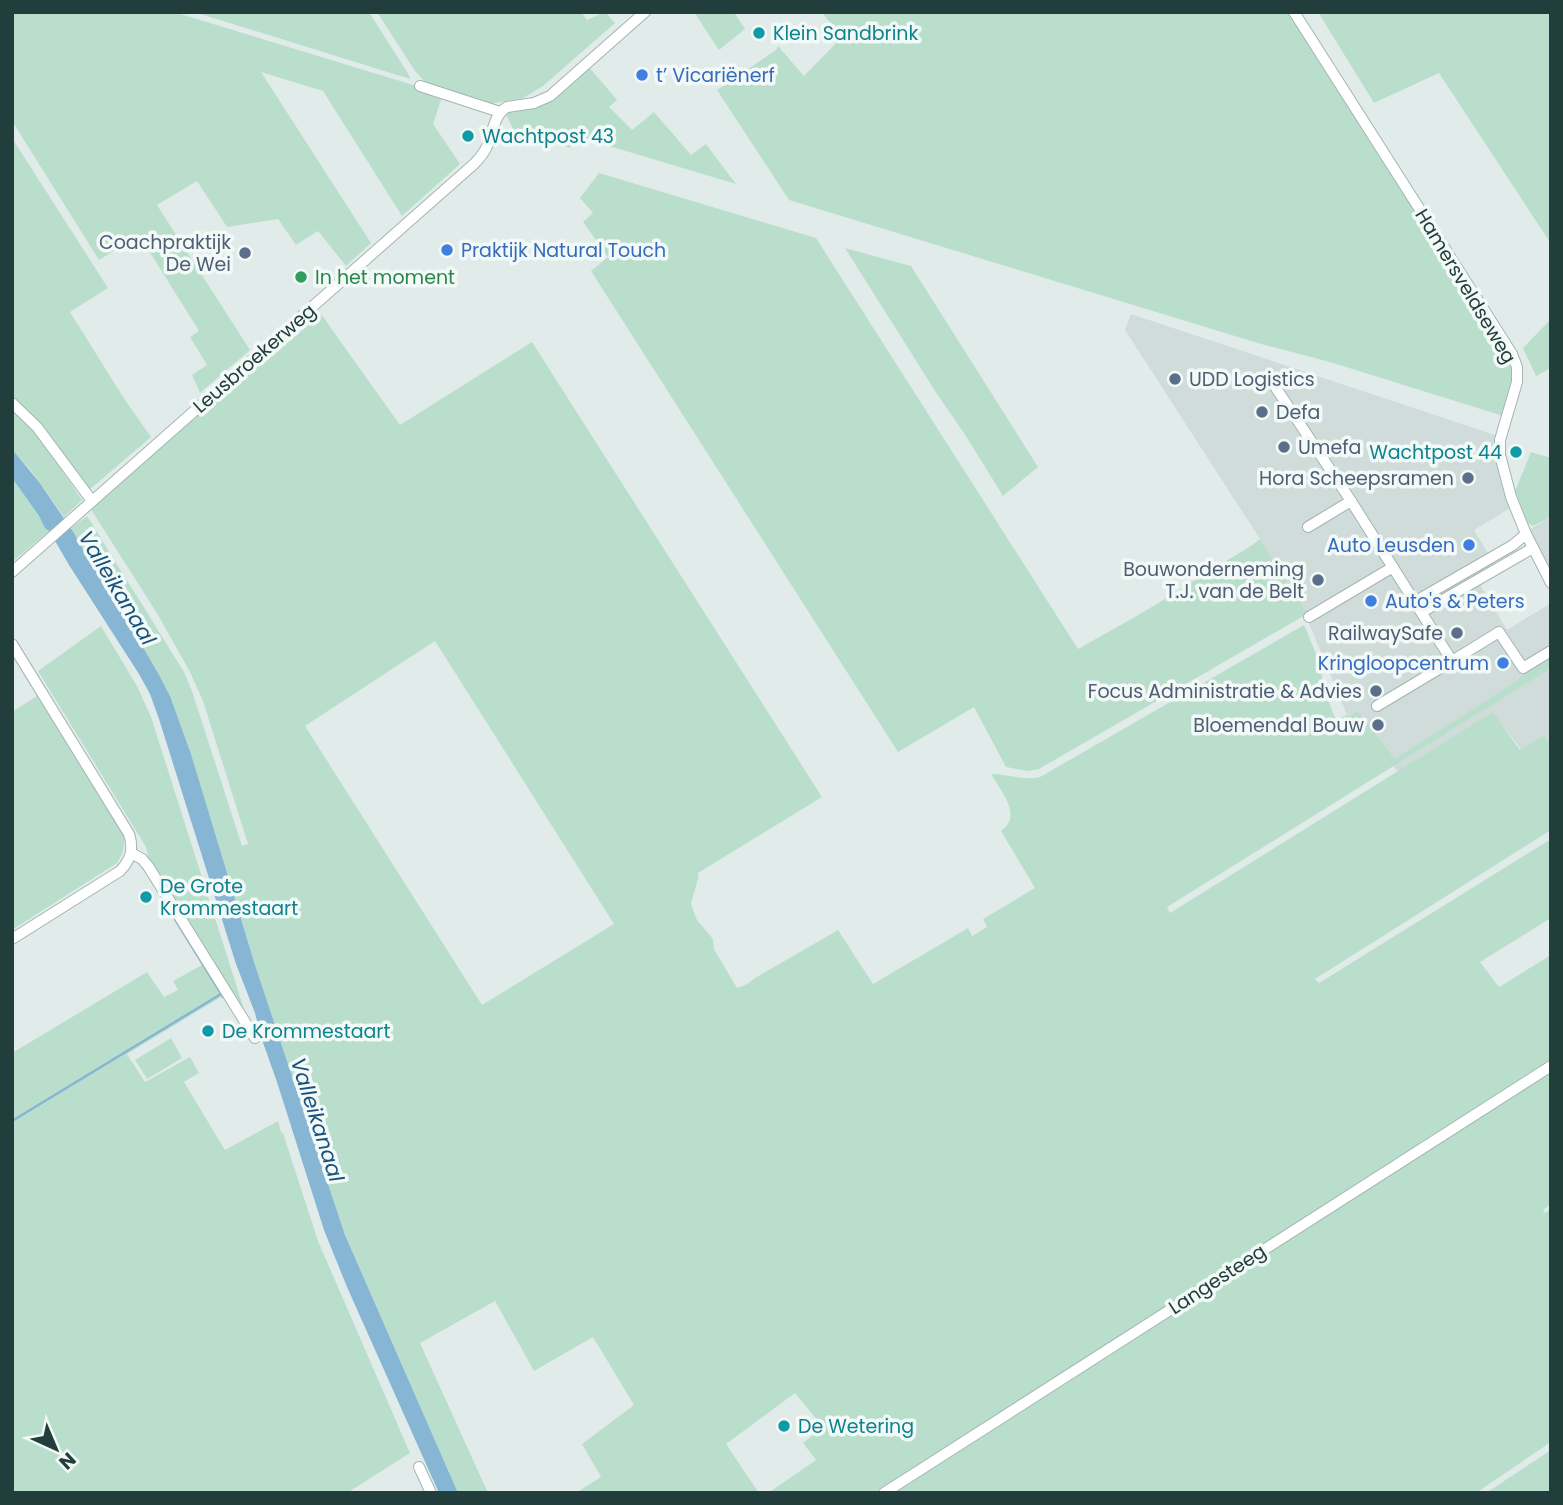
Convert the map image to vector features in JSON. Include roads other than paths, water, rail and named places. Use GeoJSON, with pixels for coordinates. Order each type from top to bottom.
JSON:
{"type":"FeatureCollection","features":[{"type":"Feature","properties":{"kind":"street"},"geometry":{"type":"LineString","coordinates":[[420,86],[500,112],[506,107],[534,103],[550,96],[645,12]]}},
{"type":"Feature","properties":{"kind":"street","name":"Hamersveldseweg"},"geometry":{"type":"LineString","coordinates":[[1294,12],[1514,358],[1517,382],[1499,447],[1511,498],[1551,583]]}},
{"type":"Feature","properties":{"kind":"street","name":"Leusbroekerweg"},"geometry":{"type":"LineString","coordinates":[[12,572],[474,164],[486,147],[500,112]]}},
{"type":"Feature","properties":{"kind":"street"},"geometry":{"type":"LineString","coordinates":[[1276,388],[1416,601],[1452,661]]}},
{"type":"Feature","properties":{"kind":"street"},"geometry":{"type":"LineString","coordinates":[[12,403],[37,427],[92,501]]}},
{"type":"Feature","properties":{"kind":"street"},"geometry":{"type":"LineString","coordinates":[[1308,527],[1351,501]]}},
{"type":"Feature","properties":{"kind":"street"},"geometry":{"type":"LineString","coordinates":[[1416,601],[1513,545],[1526,534]]}},
{"type":"Feature","properties":{"kind":"street"},"geometry":{"type":"LineString","coordinates":[[1422,612],[1533,548]]}},
{"type":"Feature","properties":{"kind":"street"},"geometry":{"type":"LineString","coordinates":[[1309,617],[1393,567]]}},
{"type":"Feature","properties":{"kind":"street"},"geometry":{"type":"LineString","coordinates":[[1377,706],[1499,632],[1523,668],[1551,651]]}},
{"type":"Feature","properties":{"kind":"street"},"geometry":{"type":"LineString","coordinates":[[12,644],[129,834],[132,844],[127,864],[120,871],[12,939]]}},
{"type":"Feature","properties":{"kind":"street"},"geometry":{"type":"LineString","coordinates":[[131,853],[135,853],[148,866],[254,1035]]}},
{"type":"Feature","properties":{"kind":"street","name":"Langesteeg"},"geometry":{"type":"LineString","coordinates":[[884,1493],[1551,1066]]}},
{"type":"Feature","properties":{"kind":"street"},"geometry":{"type":"LineString","coordinates":[[419,1467],[431,1493]]}},
{"type":"Feature","properties":{"kind":"water"},"geometry":{"type":"Polygon","coordinates":[[[12,449],[39,482],[74,533],[170,696],[191,754],[255,965],[345,1235],[458,1493],[439,1493],[324,1230],[150,694],[50,532],[12,478],[12,449]]]}},
{"type":"Feature","properties":{"kind":"waterway"},"geometry":{"type":"LineString","coordinates":[[175,919],[223,997]]}},
{"type":"Feature","properties":{"kind":"waterway"},"geometry":{"type":"LineString","coordinates":[[12,1121],[221,994]]}},
{"type":"Feature","properties":{"kind":"place","name":"Klein Sandbrink"},"geometry":{"type":"Point","coordinates":[759,33]}},
{"type":"Feature","properties":{"kind":"place","name":"t’ Vicariënerf"},"geometry":{"type":"Point","coordinates":[642,75]}},
{"type":"Feature","properties":{"kind":"place","name":"Wachtpost 43"},"geometry":{"type":"Point","coordinates":[468,136]}},
{"type":"Feature","properties":{"kind":"place","name":"Praktijk Natural Touch"},"geometry":{"type":"Point","coordinates":[447,250]}},
{"type":"Feature","properties":{"kind":"place","name":"Coachpraktijk De Wei"},"geometry":{"type":"Point","coordinates":[245,253]}},
{"type":"Feature","properties":{"kind":"place","name":"In het moment"},"geometry":{"type":"Point","coordinates":[301,277]}},
{"type":"Feature","properties":{"kind":"place","name":"UDD Logistics"},"geometry":{"type":"Point","coordinates":[1175,379]}},
{"type":"Feature","properties":{"kind":"place","name":"Defa"},"geometry":{"type":"Point","coordinates":[1262,412]}},
{"type":"Feature","properties":{"kind":"place","name":"Umefa"},"geometry":{"type":"Point","coordinates":[1284,447]}},
{"type":"Feature","properties":{"kind":"place","name":"Wachtpost 44"},"geometry":{"type":"Point","coordinates":[1516,452]}},
{"type":"Feature","properties":{"kind":"place","name":"Hora Scheepsramen"},"geometry":{"type":"Point","coordinates":[1468,478]}},
{"type":"Feature","properties":{"kind":"place","name":"Auto Leusden"},"geometry":{"type":"Point","coordinates":[1469,545]}},
{"type":"Feature","properties":{"kind":"place","name":"Bouwonderneming T.J. van de Belt"},"geometry":{"type":"Point","coordinates":[1318,580]}},
{"type":"Feature","properties":{"kind":"place","name":"Auto's & Peters"},"geometry":{"type":"Point","coordinates":[1371,601]}},
{"type":"Feature","properties":{"kind":"place","name":"RailwaySafe"},"geometry":{"type":"Point","coordinates":[1457,633]}},
{"type":"Feature","properties":{"kind":"place","name":"Kringloopcentrum"},"geometry":{"type":"Point","coordinates":[1503,663]}},
{"type":"Feature","properties":{"kind":"place","name":"Focus Administratie & Advies"},"geometry":{"type":"Point","coordinates":[1376,691]}},
{"type":"Feature","properties":{"kind":"place","name":"Bloemendal Bouw"},"geometry":{"type":"Point","coordinates":[1378,725]}},
{"type":"Feature","properties":{"kind":"place","name":"De Grote Krommestaart"},"geometry":{"type":"Point","coordinates":[146,897]}},
{"type":"Feature","properties":{"kind":"place","name":"De Krommestaart"},"geometry":{"type":"Point","coordinates":[208,1031]}},
{"type":"Feature","properties":{"kind":"place","name":"De Wetering"},"geometry":{"type":"Point","coordinates":[784,1426]}},
{"type":"Feature","properties":{"kind":"water label","name":"Valleikanaal"},"geometry":{"type":"Point","coordinates":[117,588]}},
{"type":"Feature","properties":{"kind":"water label","name":"Valleikanaal"},"geometry":{"type":"Point","coordinates":[317,1120]}}]}
